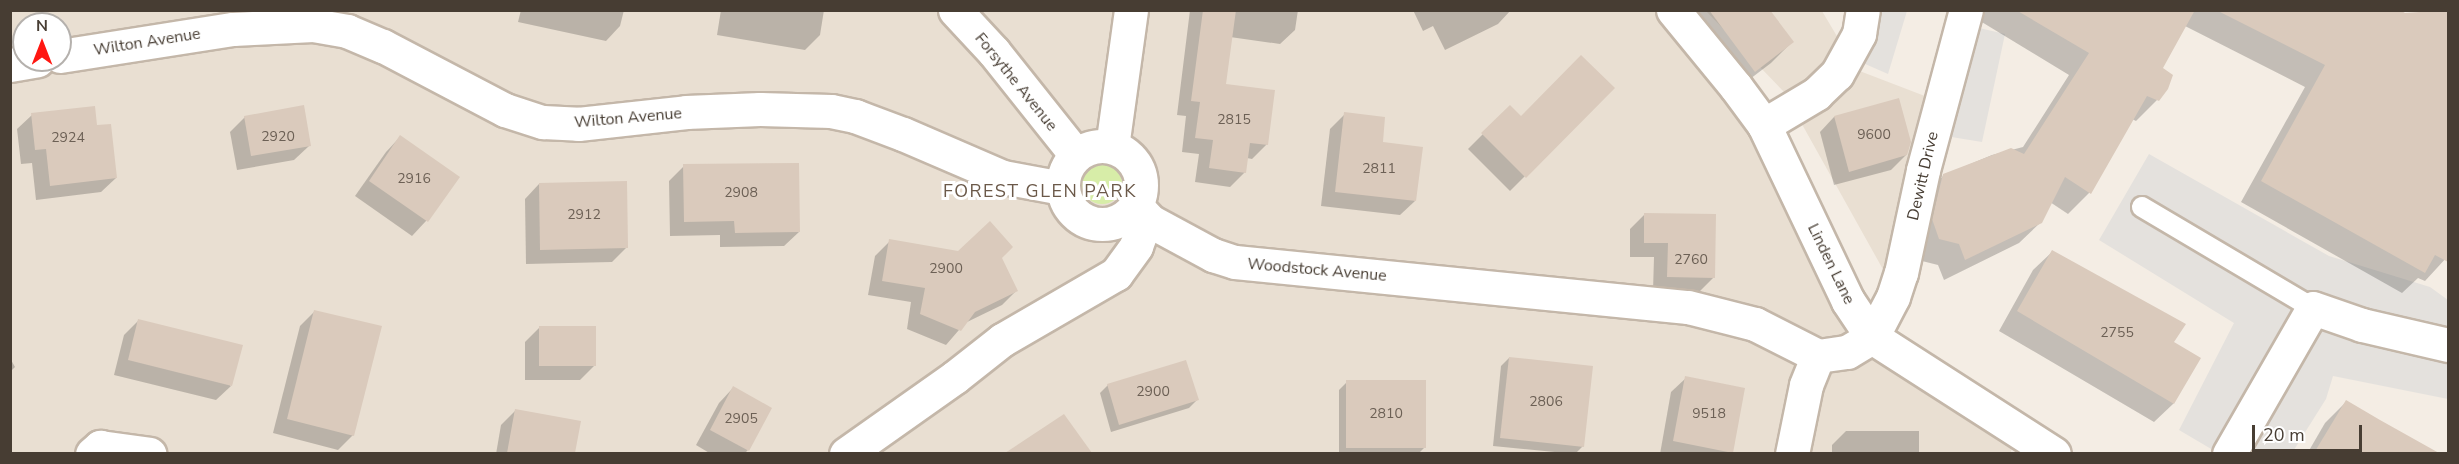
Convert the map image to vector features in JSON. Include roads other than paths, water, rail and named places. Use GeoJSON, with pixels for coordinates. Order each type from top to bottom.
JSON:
{"type":"FeatureCollection","features":[{"type":"Feature","properties":{"kind":"street","name":"Forsythe Avenue"},"geometry":{"type":"LineString","coordinates":[[955,10],[993,52],[1076,155]]}},
{"type":"Feature","properties":{"kind":"street"},"geometry":{"type":"LineString","coordinates":[[1112,147],[1131,10]]}},
{"type":"Feature","properties":{"kind":"street","name":"Linden Lane"},"geometry":{"type":"LineString","coordinates":[[1673,10],[1764,125],[1848,300],[1872,337],[2018,433],[2054,453]]}},
{"type":"Feature","properties":{"kind":"street"},"geometry":{"type":"LineString","coordinates":[[1764,125],[1816,94],[1837,74],[1858,34],[1863,10]]}},
{"type":"Feature","properties":{"kind":"street","name":"Dewitt Drive"},"geometry":{"type":"LineString","coordinates":[[1872,337],[1893,297],[1901,273],[1923,170],[1966,10]]}},
{"type":"Feature","properties":{"kind":"street","name":"Wilton Avenue"},"geometry":{"type":"LineString","coordinates":[[72,54],[233,29],[313,26],[347,31],[374,42],[505,110],[543,122],[578,124],[686,112],[760,109],[831,111],[855,116],[903,134],[1003,177],[1062,188]]}},
{"type":"Feature","properties":{"kind":"street"},"geometry":{"type":"LineString","coordinates":[[846,453],[955,377],[1002,340],[1116,274],[1136,246],[1141,213],[1139,171],[1128,156],[1112,147],[1088,148],[1076,155],[1065,171],[1062,188],[1068,207],[1077,216],[1102,225],[1141,213]]}},
{"type":"Feature","properties":{"kind":"street","name":"Woodstock Avenue"},"geometry":{"type":"LineString","coordinates":[[1141,213],[1213,255],[1235,262],[1688,307],[1755,324],[1818,356]]}},
{"type":"Feature","properties":{"kind":"street"},"geometry":{"type":"LineString","coordinates":[[2229,453],[2313,308],[2362,325],[2448,345]]}},
{"type":"Feature","properties":{"kind":"street"},"geometry":{"type":"LineString","coordinates":[[1792,453],[1806,385],[1818,356],[1847,352],[1872,337]]}},
{"type":"Feature","properties":{"kind":"street"},"geometry":{"type":"LineString","coordinates":[[92,453],[100,447],[150,453]]}},
{"type":"Feature","properties":{"kind":"lane"},"geometry":{"type":"LineString","coordinates":[[2142,207],[2313,308]]}},
{"type":"Feature","properties":{"kind":"district","name":"FOREST GLEN PARK"},"geometry":{"type":"Point","coordinates":[1040,191]}}]}
